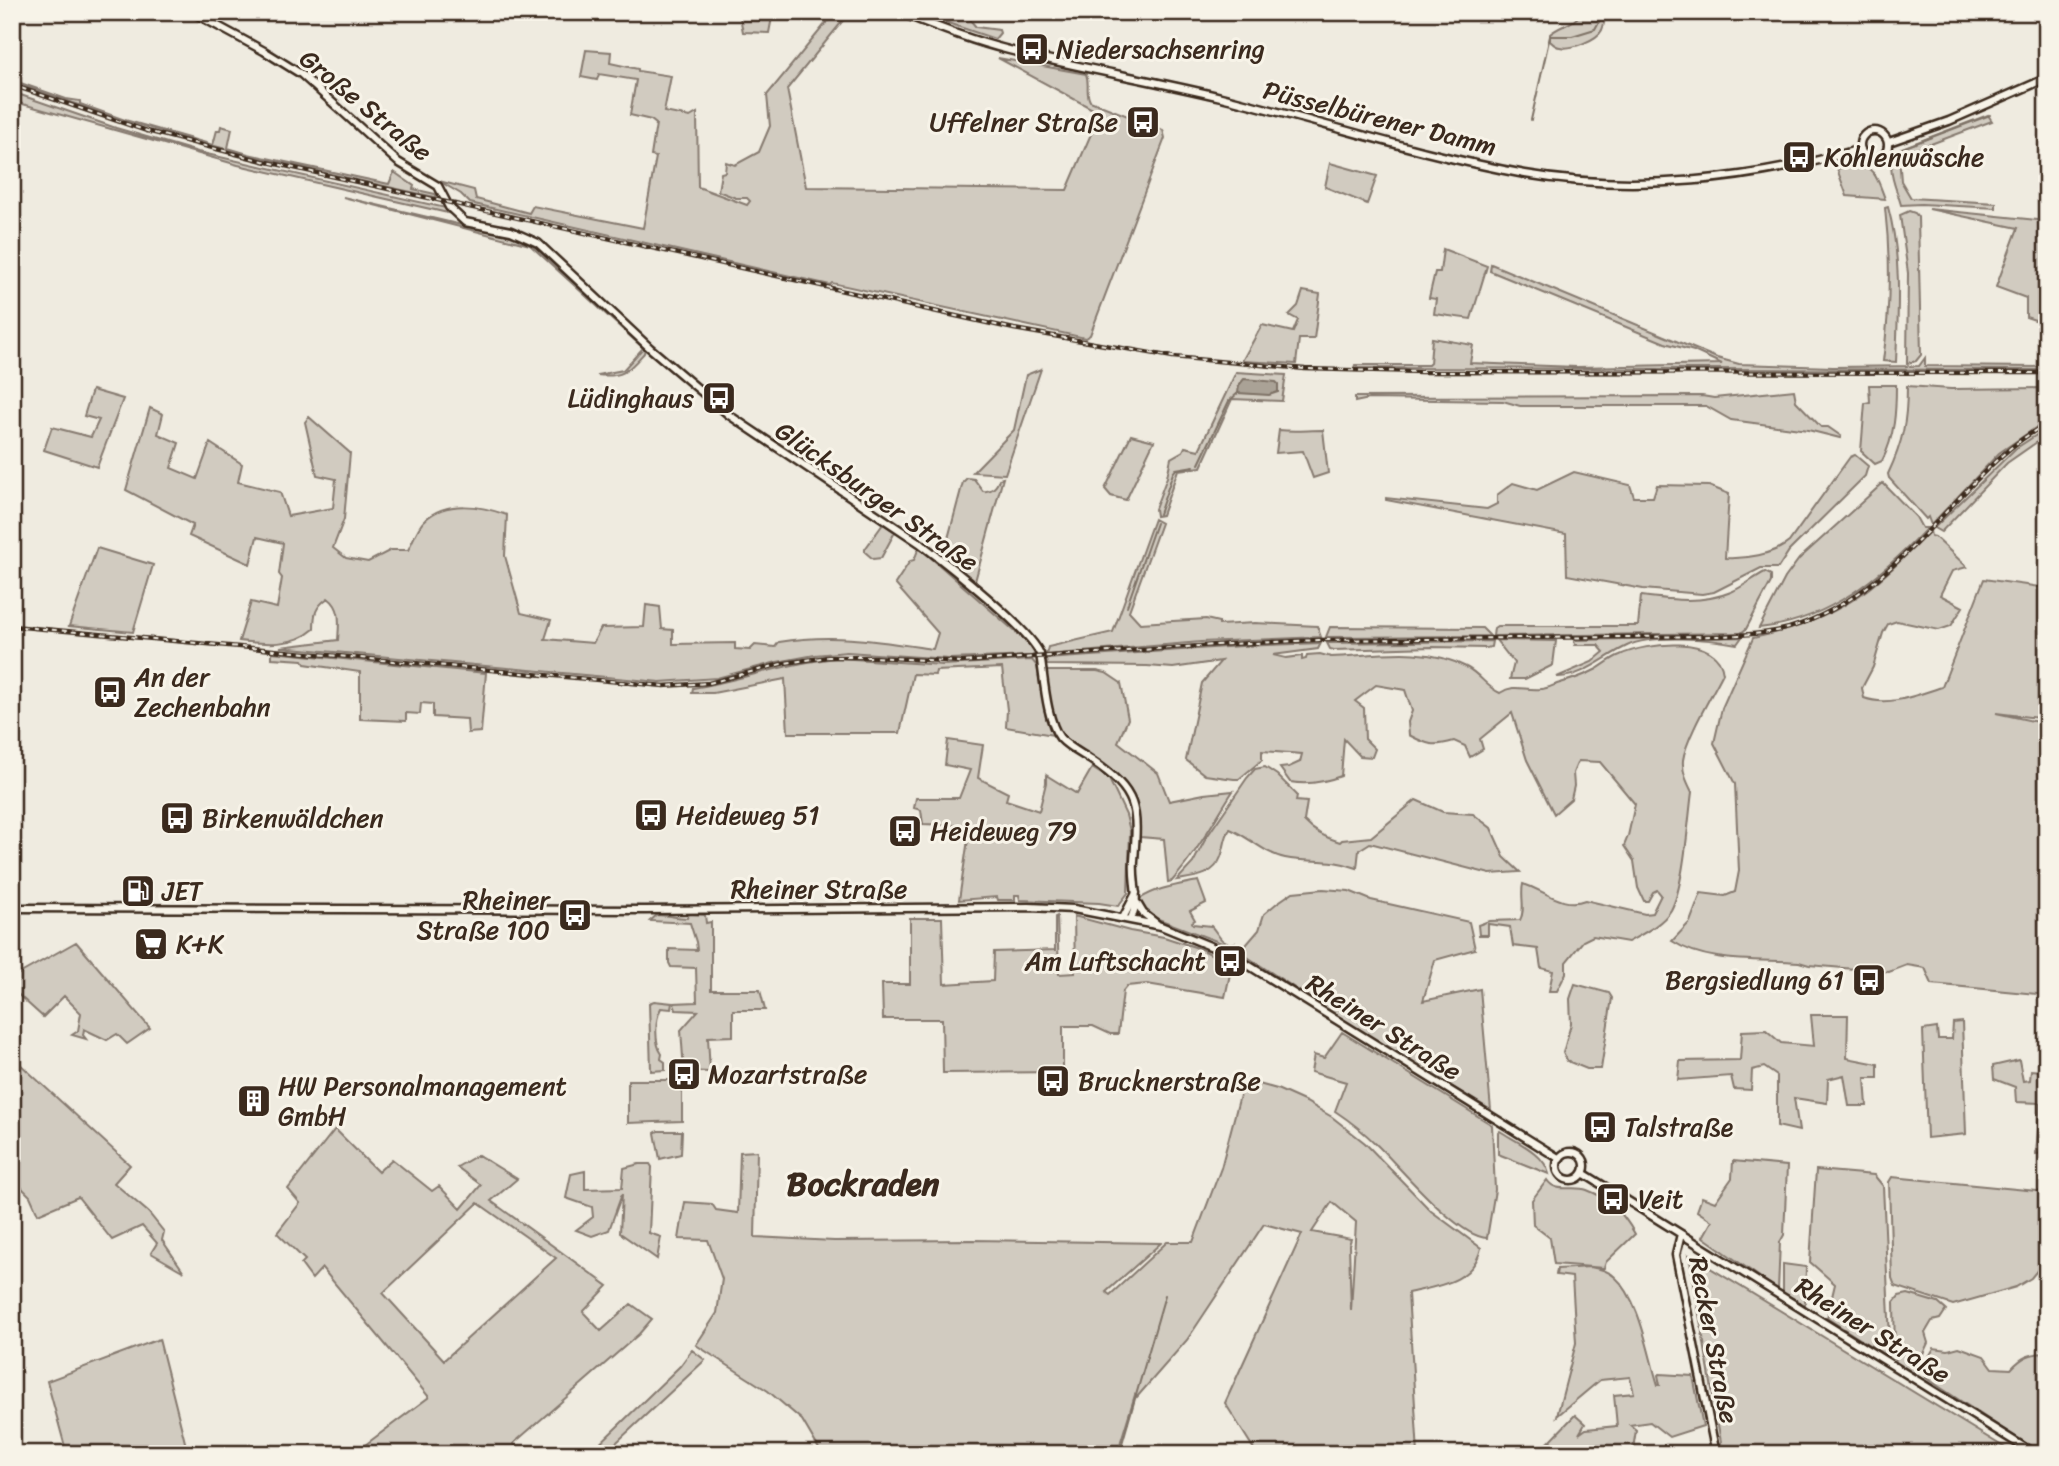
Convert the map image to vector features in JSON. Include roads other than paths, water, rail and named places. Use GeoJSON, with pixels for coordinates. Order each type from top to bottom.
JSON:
{"type":"FeatureCollection","features":[{"type":"Feature","properties":{"kind":"main road","name":"Große Straße"},"geometry":{"type":"LineString","coordinates":[[192,12],[301,74],[398,162],[438,186],[449,206],[465,222]]}},
{"type":"Feature","properties":{"kind":"main road","name":"Püsselbürener Damm"},"geometry":{"type":"LineString","coordinates":[[899,12],[1006,50],[1199,92],[1461,160],[1545,176],[1600,182],[1693,180],[1747,174],[1861,149]]}},
{"type":"Feature","properties":{"kind":"main road"},"geometry":{"type":"LineString","coordinates":[[1889,142],[1949,121],[2047,78]]}},
{"type":"Feature","properties":{"kind":"main road"},"geometry":{"type":"LineString","coordinates":[[1871,131],[1884,134],[1889,142],[1886,154],[1878,159],[1866,156],[1861,149],[1863,136],[1871,131]]}},
{"type":"Feature","properties":{"kind":"main road","name":"Glücksburger Straße"},"geometry":{"type":"LineString","coordinates":[[465,222],[511,231],[538,243],[650,348],[729,415],[921,544],[1035,644],[1040,654],[1052,720],[1060,738],[1112,776],[1132,802],[1137,826],[1133,861],[1138,903]]}},
{"type":"Feature","properties":{"kind":"main road"},"geometry":{"type":"LineString","coordinates":[[1123,918],[1136,893]]}},
{"type":"Feature","properties":{"kind":"main road"},"geometry":{"type":"LineString","coordinates":[[1131,919],[1138,903]]}},
{"type":"Feature","properties":{"kind":"main road"},"geometry":{"type":"LineString","coordinates":[[1138,903],[1143,913],[1161,926]]}},
{"type":"Feature","properties":{"kind":"main road","name":"Rheiner Straße"},"geometry":{"type":"LineString","coordinates":[[12,908],[1074,909],[1161,926],[1206,943],[1252,966],[1560,1159]]}},
{"type":"Feature","properties":{"kind":"main road"},"geometry":{"type":"LineString","coordinates":[[1567,1153],[1579,1155],[1584,1164],[1583,1173],[1572,1180],[1564,1178],[1558,1171],[1560,1159],[1567,1153]]}},
{"type":"Feature","properties":{"kind":"main road","name":"Rheiner Straße"},"geometry":{"type":"LineString","coordinates":[[1583,1173],[2035,1454]]}},
{"type":"Feature","properties":{"kind":"main road","name":"Recker Straße"},"geometry":{"type":"LineString","coordinates":[[1681,1234],[1676,1255],[1716,1454]]}},
{"type":"Feature","properties":{"kind":"waterway"},"geometry":{"type":"LineString","coordinates":[[1531,120],[1550,36],[1572,36],[1595,29],[1601,18],[1600,12]]}},
{"type":"Feature","properties":{"kind":"waterway"},"geometry":{"type":"LineString","coordinates":[[1900,149],[1990,115]]}},
{"type":"Feature","properties":{"kind":"waterway"},"geometry":{"type":"LineString","coordinates":[[1199,464],[1229,401],[1238,393]]}},
{"type":"Feature","properties":{"kind":"waterway"},"geometry":{"type":"LineString","coordinates":[[1159,514],[1173,473],[1176,469],[1194,466]]}},
{"type":"Feature","properties":{"kind":"waterway"},"geometry":{"type":"LineString","coordinates":[[1127,606],[1156,523]]}},
{"type":"Feature","properties":{"kind":"waterway"},"geometry":{"type":"LineString","coordinates":[[1119,1454],[1165,1295]]}},
{"type":"Feature","properties":{"kind":"railway"},"geometry":{"type":"LineString","coordinates":[[12,85],[147,131],[263,161],[1014,329],[1173,357],[1305,369],[1422,372],[2047,373]]}},
{"type":"Feature","properties":{"kind":"railway"},"geometry":{"type":"LineString","coordinates":[[12,626],[664,686],[709,683],[785,663],[828,657],[961,662],[1319,640],[1755,634],[1789,628],[1815,618],[1862,591],[1904,555],[2001,457],[2022,439],[2047,424]]}},
{"type":"Feature","properties":{"kind":"place","name":"Niedersachsenring"},"geometry":{"type":"Point","coordinates":[1032,49]}},
{"type":"Feature","properties":{"kind":"place","name":"Uffelner Straße"},"geometry":{"type":"Point","coordinates":[1143,122]}},
{"type":"Feature","properties":{"kind":"place","name":"Kohlenwäsche"},"geometry":{"type":"Point","coordinates":[1799,157]}},
{"type":"Feature","properties":{"kind":"place","name":"Lüdinghaus"},"geometry":{"type":"Point","coordinates":[719,398]}},
{"type":"Feature","properties":{"kind":"place","name":"An der Zechenbahn"},"geometry":{"type":"Point","coordinates":[110,692]}},
{"type":"Feature","properties":{"kind":"place","name":"Heideweg 51"},"geometry":{"type":"Point","coordinates":[651,815]}},
{"type":"Feature","properties":{"kind":"place","name":"Birkenwäldchen"},"geometry":{"type":"Point","coordinates":[177,818]}},
{"type":"Feature","properties":{"kind":"place","name":"Heideweg 79"},"geometry":{"type":"Point","coordinates":[905,831]}},
{"type":"Feature","properties":{"kind":"place","name":"JET"},"geometry":{"type":"Point","coordinates":[138,891]}},
{"type":"Feature","properties":{"kind":"place","name":"Rheiner Straße 100"},"geometry":{"type":"Point","coordinates":[575,915]}},
{"type":"Feature","properties":{"kind":"place","name":"K+K"},"geometry":{"type":"Point","coordinates":[151,944]}},
{"type":"Feature","properties":{"kind":"place","name":"Am Luftschacht"},"geometry":{"type":"Point","coordinates":[1230,961]}},
{"type":"Feature","properties":{"kind":"place","name":"Bergsiedlung 61"},"geometry":{"type":"Point","coordinates":[1869,980]}},
{"type":"Feature","properties":{"kind":"place","name":"Mozartstraße"},"geometry":{"type":"Point","coordinates":[684,1074]}},
{"type":"Feature","properties":{"kind":"place","name":"Brucknerstraße"},"geometry":{"type":"Point","coordinates":[1053,1081]}},
{"type":"Feature","properties":{"kind":"place","name":"HW Personalmanagement GmbH"},"geometry":{"type":"Point","coordinates":[254,1101]}},
{"type":"Feature","properties":{"kind":"place","name":"Talstraße"},"geometry":{"type":"Point","coordinates":[1600,1127]}},
{"type":"Feature","properties":{"kind":"place","name":"Veit"},"geometry":{"type":"Point","coordinates":[1613,1199]}},
{"type":"Feature","properties":{"kind":"district","name":"Bockraden"},"geometry":{"type":"Point","coordinates":[863,1184]}}]}
